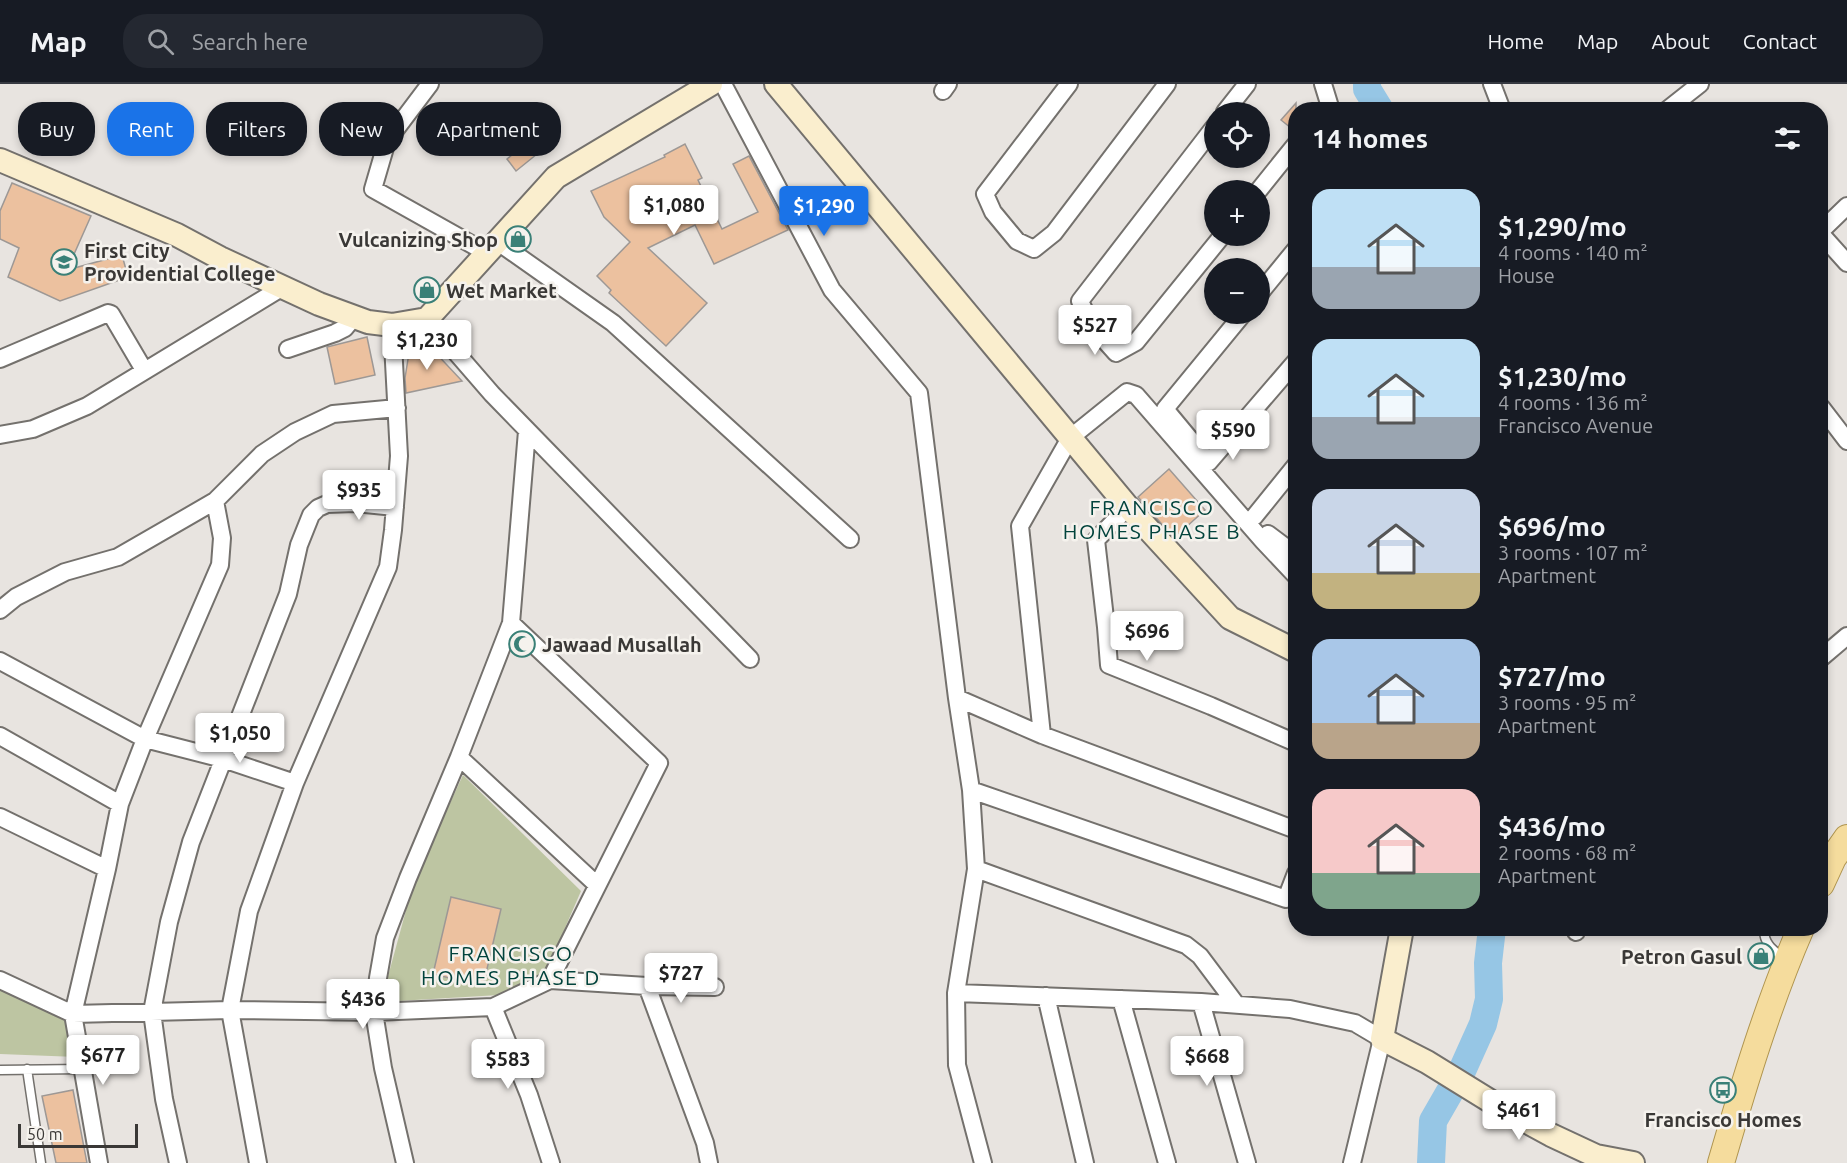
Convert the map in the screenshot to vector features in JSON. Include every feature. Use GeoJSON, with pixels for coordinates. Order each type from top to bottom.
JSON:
{"type":"FeatureCollection","features":[{"type":"Feature","properties":{"kind":"main road"},"geometry":{"type":"LineString","coordinates":[[1828,869],[1847,838]]}},
{"type":"Feature","properties":{"kind":"main road"},"geometry":{"type":"LineString","coordinates":[[1721,1163],[1752,1059],[1798,936]]}},
{"type":"Feature","properties":{"kind":"street"},"geometry":{"type":"LineString","coordinates":[[430,84],[387,141],[373,189],[492,247],[613,323],[850,539]]}},
{"type":"Feature","properties":{"kind":"street"},"geometry":{"type":"LineString","coordinates":[[0,160],[177,235],[220,258],[354,317],[368,322],[392,325],[427,319],[556,177],[711,84]]}},
{"type":"Feature","properties":{"kind":"street"},"geometry":{"type":"LineString","coordinates":[[723,84],[832,290],[919,393],[957,698],[971,790],[976,869],[956,993],[957,1065],[983,1163]]}},
{"type":"Feature","properties":{"kind":"street"},"geometry":{"type":"LineString","coordinates":[[776,84],[1128,507],[1230,618],[1288,647]]}},
{"type":"Feature","properties":{"kind":"street"},"geometry":{"type":"LineString","coordinates":[[1069,84],[985,194],[993,212],[1017,241],[1034,249],[1054,233],[1167,84]]}},
{"type":"Feature","properties":{"kind":"street"},"geometry":{"type":"LineString","coordinates":[[1233,102],[1247,84]]}},
{"type":"Feature","properties":{"kind":"street"},"geometry":{"type":"LineString","coordinates":[[1323,84],[1327,102]]}},
{"type":"Feature","properties":{"kind":"street"},"geometry":{"type":"LineString","coordinates":[[1492,84],[1499,102]]}},
{"type":"Feature","properties":{"kind":"street"},"geometry":{"type":"LineString","coordinates":[[1677,102],[1700,84]]}},
{"type":"Feature","properties":{"kind":"street"},"geometry":{"type":"LineString","coordinates":[[1204,140],[1080,301],[1091,325],[1116,353],[1136,342],[1214,246]]}},
{"type":"Feature","properties":{"kind":"street"},"geometry":{"type":"LineString","coordinates":[[1267,180],[1288,154]]}},
{"type":"Feature","properties":{"kind":"street"},"geometry":{"type":"LineString","coordinates":[[1828,226],[1847,206]]}},
{"type":"Feature","properties":{"kind":"street"},"geometry":{"type":"LineString","coordinates":[[1828,241],[1847,263]]}},
{"type":"Feature","properties":{"kind":"street"},"geometry":{"type":"LineString","coordinates":[[1270,281],[1288,259]]}},
{"type":"Feature","properties":{"kind":"street"},"geometry":{"type":"LineString","coordinates":[[0,435],[33,429],[87,406],[283,287]]}},
{"type":"Feature","properties":{"kind":"street"},"geometry":{"type":"LineString","coordinates":[[0,358],[108,313],[111,314],[144,370]]}},
{"type":"Feature","properties":{"kind":"street"},"geometry":{"type":"LineString","coordinates":[[288,349],[335,333],[345,328],[354,317]]}},
{"type":"Feature","properties":{"kind":"street"},"geometry":{"type":"LineString","coordinates":[[427,319],[527,431],[750,659]]}},
{"type":"Feature","properties":{"kind":"street"},"geometry":{"type":"LineString","coordinates":[[1235,324],[1165,409],[1270,536],[1288,549]]}},
{"type":"Feature","properties":{"kind":"street"},"geometry":{"type":"LineString","coordinates":[[258,1163],[230,1010],[249,911],[295,783],[388,567],[399,456],[392,325]]}},
{"type":"Feature","properties":{"kind":"street"},"geometry":{"type":"LineString","coordinates":[[1209,462],[1288,370]]}},
{"type":"Feature","properties":{"kind":"street"},"geometry":{"type":"LineString","coordinates":[[1042,735],[1020,526],[1070,438],[1127,392],[1136,394],[1288,568]]}},
{"type":"Feature","properties":{"kind":"street"},"geometry":{"type":"LineString","coordinates":[[0,610],[16,597],[65,572],[118,557],[215,501],[262,454],[295,432],[333,414],[397,408]]}},
{"type":"Feature","properties":{"kind":"street"},"geometry":{"type":"LineString","coordinates":[[1828,420],[1847,441]]}},
{"type":"Feature","properties":{"kind":"street"},"geometry":{"type":"LineString","coordinates":[[405,1163],[383,1068],[374,1012],[378,978],[385,938],[459,758],[511,623],[527,431]]}},
{"type":"Feature","properties":{"kind":"street"},"geometry":{"type":"LineString","coordinates":[[1254,517],[1288,475]]}},
{"type":"Feature","properties":{"kind":"street"},"geometry":{"type":"LineString","coordinates":[[99,1163],[74,1014],[120,804],[220,565],[222,538],[215,501]]}},
{"type":"Feature","properties":{"kind":"street"},"geometry":{"type":"LineString","coordinates":[[178,1163],[164,1100],[152,1012],[169,922],[191,842],[288,594],[299,545],[311,515],[318,508],[327,504],[355,503],[395,507]]}},
{"type":"Feature","properties":{"kind":"street"},"geometry":{"type":"LineString","coordinates":[[1128,507],[1096,540],[1109,665],[1288,740]]}},
{"type":"Feature","properties":{"kind":"street"},"geometry":{"type":"LineString","coordinates":[[511,623],[659,763],[550,980]]}},
{"type":"Feature","properties":{"kind":"street"},"geometry":{"type":"LineString","coordinates":[[1828,652],[1847,636]]}},
{"type":"Feature","properties":{"kind":"street"},"geometry":{"type":"LineString","coordinates":[[0,661],[145,740],[223,759],[295,783]]}},
{"type":"Feature","properties":{"kind":"street"},"geometry":{"type":"LineString","coordinates":[[957,698],[1042,735],[1288,827]]}},
{"type":"Feature","properties":{"kind":"street"},"geometry":{"type":"LineString","coordinates":[[0,736],[120,804]]}},
{"type":"Feature","properties":{"kind":"street"},"geometry":{"type":"LineString","coordinates":[[459,758],[597,885]]}},
{"type":"Feature","properties":{"kind":"street"},"geometry":{"type":"LineString","coordinates":[[971,790],[1286,899],[1288,894]]}},
{"type":"Feature","properties":{"kind":"street"},"geometry":{"type":"LineString","coordinates":[[0,817],[107,870]]}},
{"type":"Feature","properties":{"kind":"street"},"geometry":{"type":"LineString","coordinates":[[976,869],[1186,945],[1200,956],[1236,1004]]}},
{"type":"Feature","properties":{"kind":"street"},"geometry":{"type":"LineString","coordinates":[[1352,1163],[1382,1039],[1401,936]]}},
{"type":"Feature","properties":{"kind":"street"},"geometry":{"type":"LineString","coordinates":[[0,980],[74,1014],[230,1010],[374,1012],[493,1007],[550,980],[647,986],[715,987]]}},
{"type":"Feature","properties":{"kind":"street"},"geometry":{"type":"LineString","coordinates":[[647,986],[705,1143],[709,1163]]}},
{"type":"Feature","properties":{"kind":"street"},"geometry":{"type":"LineString","coordinates":[[956,993],[1236,1004],[1290,1009],[1354,1023],[1427,1062],[1551,1135],[1596,1156],[1633,1163]]}},
{"type":"Feature","properties":{"kind":"street"},"geometry":{"type":"LineString","coordinates":[[1046,996],[1085,1163]]}},
{"type":"Feature","properties":{"kind":"street"},"geometry":{"type":"LineString","coordinates":[[1121,999],[1167,1163]]}},
{"type":"Feature","properties":{"kind":"street"},"geometry":{"type":"LineString","coordinates":[[1201,1002],[1247,1163]]}},
{"type":"Feature","properties":{"kind":"street"},"geometry":{"type":"LineString","coordinates":[[493,1007],[529,1095],[551,1163]]}},
{"type":"Feature","properties":{"kind":"lane"},"geometry":{"type":"LineString","coordinates":[[1764,936],[1768,946],[1787,962]]}},
{"type":"Feature","properties":{"kind":"lane"},"geometry":{"type":"LineString","coordinates":[[0,1070],[83,1068]]}},
{"type":"Feature","properties":{"kind":"lane"},"geometry":{"type":"LineString","coordinates":[[27,1069],[41,1163]]}},
{"type":"Feature","properties":{"kind":"green space"},"geometry":{"type":"Polygon","coordinates":[[[463,775],[581,891],[543,979],[499,995],[381,1002],[414,881],[463,775]]]}},
{"type":"Feature","properties":{"kind":"green space"},"geometry":{"type":"Polygon","coordinates":[[[0,987],[69,1021],[77,1057],[0,1054],[0,987]]]}},
{"type":"Feature","properties":{"kind":"building"},"geometry":{"type":"Polygon","coordinates":[[[1288,112],[1288,126],[1281,120],[1288,112]]]}},
{"type":"Feature","properties":{"kind":"building"},"geometry":{"type":"Polygon","coordinates":[[[685,144],[702,178],[698,180],[722,229],[758,212],[733,164],[749,156],[788,230],[714,264],[695,225],[648,248],[707,303],[666,346],[609,293],[611,290],[597,276],[630,242],[604,217],[591,191],[665,157],[664,155],[685,144]]]}},
{"type":"Feature","properties":{"kind":"building"},"geometry":{"type":"Polygon","coordinates":[[[511,156],[535,156],[516,171],[507,159],[511,156]]]}},
{"type":"Feature","properties":{"kind":"building","name":"First City Providential College"},"geometry":{"type":"Polygon","coordinates":[[[12,183],[91,216],[67,270],[122,255],[128,277],[60,301],[8,277],[19,248],[0,239],[0,211],[12,183]]]}},
{"type":"Feature","properties":{"kind":"building"},"geometry":{"type":"Polygon","coordinates":[[[367,337],[375,375],[335,384],[327,347],[367,337]]]}},
{"type":"Feature","properties":{"kind":"building"},"geometry":{"type":"Polygon","coordinates":[[[431,348],[462,381],[406,393],[405,378],[409,353],[431,348]]]}},
{"type":"Feature","properties":{"kind":"building"},"geometry":{"type":"Polygon","coordinates":[[[1169,469],[1205,510],[1174,538],[1138,497],[1169,469]]]}},
{"type":"Feature","properties":{"kind":"building"},"geometry":{"type":"Polygon","coordinates":[[[451,897],[501,909],[483,986],[433,974],[451,897]]]}},
{"type":"Feature","properties":{"kind":"building"},"geometry":{"type":"Polygon","coordinates":[[[73,1090],[87,1163],[56,1163],[42,1096],[73,1090]]]}},
{"type":"Feature","properties":{"kind":"waterway"},"geometry":{"type":"LineString","coordinates":[[1367,84],[1367,89],[1375,102]]}},
{"type":"Feature","properties":{"kind":"waterway"},"geometry":{"type":"LineString","coordinates":[[1461,1073],[1483,1024],[1489,999],[1488,963],[1491,936]]}},
{"type":"Feature","properties":{"kind":"waterway"},"geometry":{"type":"LineString","coordinates":[[1431,1163],[1433,1121],[1452,1088]]}},
{"type":"Feature","properties":{"kind":"place","name":"Vulcanizing Shop"},"geometry":{"type":"Point","coordinates":[518,239]}},
{"type":"Feature","properties":{"kind":"place","name":"First City Providential College"},"geometry":{"type":"Point","coordinates":[64,262]}},
{"type":"Feature","properties":{"kind":"place","name":"Wet Market"},"geometry":{"type":"Point","coordinates":[427,290]}},
{"type":"Feature","properties":{"kind":"place","name":"Jawaad Musallah"},"geometry":{"type":"Point","coordinates":[522,644]}},
{"type":"Feature","properties":{"kind":"place","name":"Petron Gasul"},"geometry":{"type":"Point","coordinates":[1761,956]}},
{"type":"Feature","properties":{"kind":"place","name":"Francisco Homes"},"geometry":{"type":"Point","coordinates":[1723,1090]}},
{"type":"Feature","properties":{"kind":"district","name":"FRANCISCO HOMES PHASE B"},"geometry":{"type":"Point","coordinates":[1152,519]}},
{"type":"Feature","properties":{"kind":"district","name":"FRANCISCO HOMES PHASE D"},"geometry":{"type":"Point","coordinates":[511,965]}}]}
